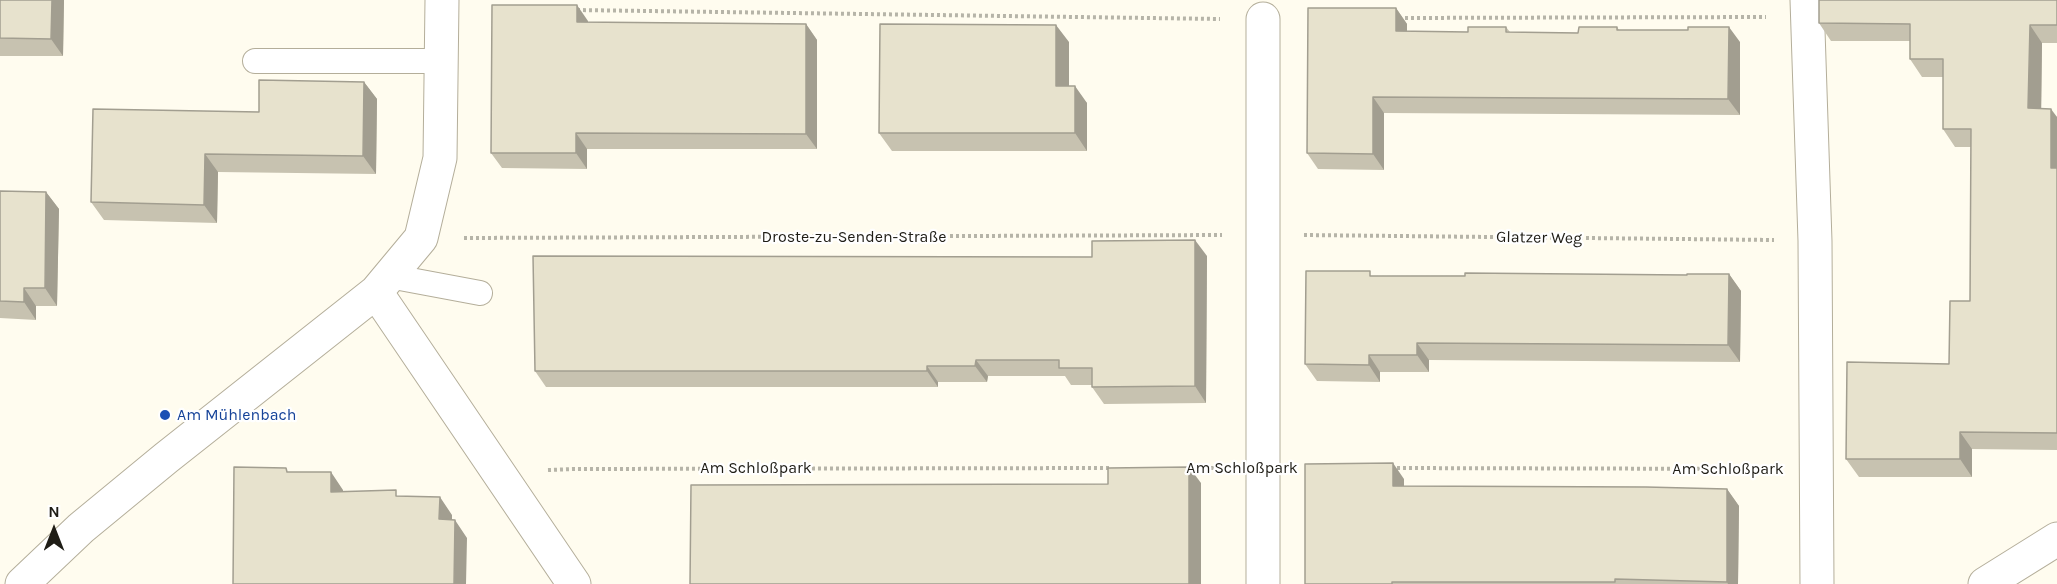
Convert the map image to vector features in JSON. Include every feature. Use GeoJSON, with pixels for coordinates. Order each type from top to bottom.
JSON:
{"type":"FeatureCollection","features":[{"type":"Feature","properties":{"kind":"street"},"geometry":{"type":"LineString","coordinates":[[22,584],[81,528],[383,284],[421,238],[440,158],[442,0]]}},
{"type":"Feature","properties":{"kind":"street"},"geometry":{"type":"LineString","coordinates":[[1808,8],[1815,241],[1816,584]]}},
{"type":"Feature","properties":{"kind":"street"},"geometry":{"type":"LineString","coordinates":[[1263,19],[1263,584]]}},
{"type":"Feature","properties":{"kind":"street"},"geometry":{"type":"LineString","coordinates":[[383,284],[574,584]]}},
{"type":"Feature","properties":{"kind":"street"},"geometry":{"type":"LineString","coordinates":[[1984,584],[2057,539]]}},
{"type":"Feature","properties":{"kind":"lane"},"geometry":{"type":"LineString","coordinates":[[255,60],[440,60]]}},
{"type":"Feature","properties":{"kind":"lane"},"geometry":{"type":"LineString","coordinates":[[383,284],[480,293]]}},
{"type":"Feature","properties":{"kind":"path"},"geometry":{"type":"LineString","coordinates":[[1398,18],[1808,8]]}},
{"type":"Feature","properties":{"kind":"path"},"geometry":{"type":"LineString","coordinates":[[566,10],[1263,19]]}},
{"type":"Feature","properties":{"kind":"path","name":"Glatzer Weg"},"geometry":{"type":"LineString","coordinates":[[1263,235],[1815,241]]}},
{"type":"Feature","properties":{"kind":"path","name":"Droste-zu-Senden-Straße"},"geometry":{"type":"LineString","coordinates":[[457,238],[1263,235]]}},
{"type":"Feature","properties":{"kind":"path","name":"Am Schloßpark"},"geometry":{"type":"LineString","coordinates":[[544,471],[573,469],[1120,468]]}},
{"type":"Feature","properties":{"kind":"path","name":"Am Schloßpark"},"geometry":{"type":"LineString","coordinates":[[1179,468],[1262,468]]}},
{"type":"Feature","properties":{"kind":"path","name":"Am Schloßpark"},"geometry":{"type":"LineString","coordinates":[[1380,468],[1816,470]]}},
{"type":"Feature","properties":{"kind":"building"},"geometry":{"type":"Polygon","coordinates":[[[0,0],[52,0],[51,39],[0,38],[0,0]]]}},
{"type":"Feature","properties":{"kind":"building"},"geometry":{"type":"Polygon","coordinates":[[[1819,0],[2057,0],[2057,25],[2030,25],[2028,108],[2051,109],[2051,168],[2057,168],[2057,433],[1960,432],[1960,459],[1846,459],[1847,362],[1949,364],[1950,301],[1970,301],[1971,129],[1943,129],[1943,59],[1910,59],[1910,24],[1819,23],[1819,0]]]}},
{"type":"Feature","properties":{"kind":"building"},"geometry":{"type":"Polygon","coordinates":[[[492,5],[577,5],[577,22],[806,24],[806,134],[576,133],[576,153],[491,153],[492,5]]]}},
{"type":"Feature","properties":{"kind":"building"},"geometry":{"type":"Polygon","coordinates":[[[1308,8],[1396,8],[1396,31],[1468,32],[1468,27],[1506,27],[1506,32],[1578,33],[1579,27],[1617,27],[1617,30],[1688,30],[1688,27],[1729,27],[1728,99],[1373,97],[1373,154],[1307,153],[1308,8]]]}},
{"type":"Feature","properties":{"kind":"building"},"geometry":{"type":"Polygon","coordinates":[[[880,24],[1056,25],[1056,86],[1075,86],[1075,133],[879,133],[880,24]]]}},
{"type":"Feature","properties":{"kind":"building"},"geometry":{"type":"Polygon","coordinates":[[[259,80],[364,82],[363,156],[205,154],[204,205],[91,202],[93,109],[259,112],[259,80]]]}},
{"type":"Feature","properties":{"kind":"building"},"geometry":{"type":"Polygon","coordinates":[[[0,191],[46,192],[45,288],[24,288],[24,302],[0,301],[0,191]]]}},
{"type":"Feature","properties":{"kind":"building"},"geometry":{"type":"Polygon","coordinates":[[[1195,240],[1195,386],[1092,387],[1092,368],[1059,368],[1059,360],[976,360],[975,366],[927,366],[927,371],[535,371],[533,256],[1092,257],[1092,241],[1195,240]]]}},
{"type":"Feature","properties":{"kind":"building"},"geometry":{"type":"Polygon","coordinates":[[[1306,271],[1370,271],[1370,276],[1465,276],[1465,273],[1729,274],[1728,345],[1417,343],[1417,355],[1369,355],[1369,365],[1305,364],[1306,271]]]}},
{"type":"Feature","properties":{"kind":"building"},"geometry":{"type":"Polygon","coordinates":[[[1393,463],[1393,486],[1727,489],[1727,582],[1615,579],[1615,582],[1305,584],[1305,464],[1393,463]]]}},
{"type":"Feature","properties":{"kind":"building"},"geometry":{"type":"Polygon","coordinates":[[[234,467],[286,468],[287,472],[331,472],[331,492],[396,490],[396,496],[440,497],[439,519],[455,520],[454,584],[233,584],[234,467]]]}},
{"type":"Feature","properties":{"kind":"building"},"geometry":{"type":"Polygon","coordinates":[[[1189,467],[1189,584],[690,584],[691,485],[1108,484],[1108,468],[1189,467]]]}},
{"type":"Feature","properties":{"kind":"place","name":"Am Mühlenbach"},"geometry":{"type":"Point","coordinates":[165,415]}}]}
